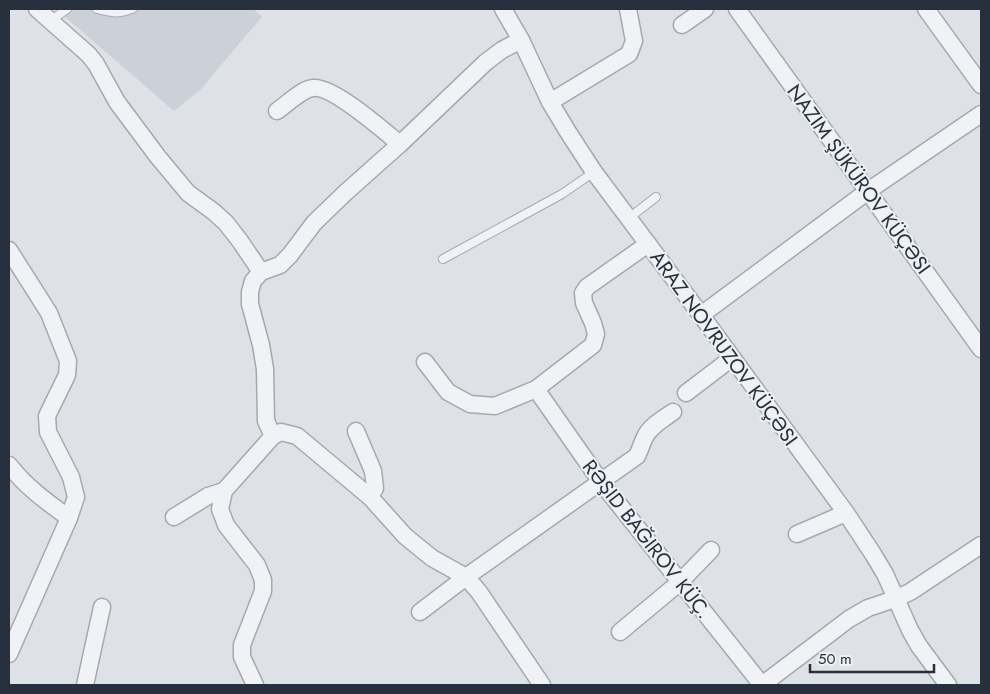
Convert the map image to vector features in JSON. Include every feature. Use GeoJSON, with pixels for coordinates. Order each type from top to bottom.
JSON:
{"type":"FeatureCollection","features":[{"type":"Feature","properties":{"kind":"street"},"geometry":{"type":"LineString","coordinates":[[37,9],[89,55],[117,102],[158,157],[188,193],[226,223],[261,272]]}},
{"type":"Feature","properties":{"kind":"street","name":"ARAZ NOVRUZOV KÜÇƏSI"},"geometry":{"type":"LineString","coordinates":[[503,9],[521,40],[550,102],[594,172],[846,513],[877,560],[910,630],[944,684]]}},
{"type":"Feature","properties":{"kind":"street"},"geometry":{"type":"LineString","coordinates":[[550,102],[630,54],[634,42],[628,9]]}},
{"type":"Feature","properties":{"kind":"street"},"geometry":{"type":"LineString","coordinates":[[682,25],[705,9]]}},
{"type":"Feature","properties":{"kind":"street","name":"NAZIM ŞÜKÜROV KÜÇƏSI"},"geometry":{"type":"LineString","coordinates":[[737,9],[981,350]]}},
{"type":"Feature","properties":{"kind":"street"},"geometry":{"type":"LineString","coordinates":[[926,9],[981,85]]}},
{"type":"Feature","properties":{"kind":"street"},"geometry":{"type":"LineString","coordinates":[[273,436],[266,420],[265,369],[250,304],[250,292],[253,282],[261,272],[280,265],[290,255],[314,222],[486,62],[502,50],[521,40]]}},
{"type":"Feature","properties":{"kind":"street"},"geometry":{"type":"LineString","coordinates":[[278,111],[306,90],[315,87],[332,93],[351,105],[400,144]]}},
{"type":"Feature","properties":{"kind":"street"},"geometry":{"type":"LineString","coordinates":[[701,315],[868,191],[981,114]]}},
{"type":"Feature","properties":{"kind":"street"},"geometry":{"type":"LineString","coordinates":[[425,362],[448,392],[470,404],[494,406],[536,389],[592,345],[596,334],[584,303],[583,293],[588,287],[648,244]]}},
{"type":"Feature","properties":{"kind":"street"},"geometry":{"type":"LineString","coordinates":[[9,250],[49,314],[68,361],[67,375],[47,416],[48,432],[71,477],[76,497],[69,518],[9,654]]}},
{"type":"Feature","properties":{"kind":"street"},"geometry":{"type":"LineString","coordinates":[[686,393],[732,358]]}},
{"type":"Feature","properties":{"kind":"street"},"geometry":{"type":"LineString","coordinates":[[536,389],[601,482],[762,685],[849,619],[868,608],[910,592],[981,545]]}},
{"type":"Feature","properties":{"kind":"street"},"geometry":{"type":"LineString","coordinates":[[420,612],[466,577],[637,456],[644,438],[650,430],[673,412]]}},
{"type":"Feature","properties":{"kind":"street"},"geometry":{"type":"LineString","coordinates":[[356,431],[373,472],[375,488],[370,497]]}},
{"type":"Feature","properties":{"kind":"street"},"geometry":{"type":"LineString","coordinates":[[174,518],[208,496],[224,490],[273,436],[281,432],[297,436],[370,497],[405,536],[432,558],[466,577],[479,592],[542,685]]}},
{"type":"Feature","properties":{"kind":"street"},"geometry":{"type":"LineString","coordinates":[[9,466],[36,493],[69,518]]}},
{"type":"Feature","properties":{"kind":"street"},"geometry":{"type":"LineString","coordinates":[[224,490],[220,509],[226,525],[257,565],[263,580],[263,591],[242,645],[242,657],[255,685]]}},
{"type":"Feature","properties":{"kind":"street"},"geometry":{"type":"LineString","coordinates":[[797,534],[846,513]]}},
{"type":"Feature","properties":{"kind":"street"},"geometry":{"type":"LineString","coordinates":[[620,632],[680,582],[711,550]]}},
{"type":"Feature","properties":{"kind":"street"},"geometry":{"type":"LineString","coordinates":[[85,685],[102,607]]}},
{"type":"Feature","properties":{"kind":"lane"},"geometry":{"type":"LineString","coordinates":[[50,21],[67,9]]}},
{"type":"Feature","properties":{"kind":"lane"},"geometry":{"type":"LineString","coordinates":[[97,9],[112,13],[122,13],[132,9]]}},
{"type":"Feature","properties":{"kind":"lane"},"geometry":{"type":"LineString","coordinates":[[443,259],[562,194],[594,172]]}},
{"type":"Feature","properties":{"kind":"lane"},"geometry":{"type":"LineString","coordinates":[[629,218],[656,197]]}},
{"type":"Feature","properties":{"kind":"shaded area"},"geometry":{"type":"Polygon","coordinates":[[[56,9],[254,9],[262,17],[201,89],[174,111],[56,9]]]}}]}
